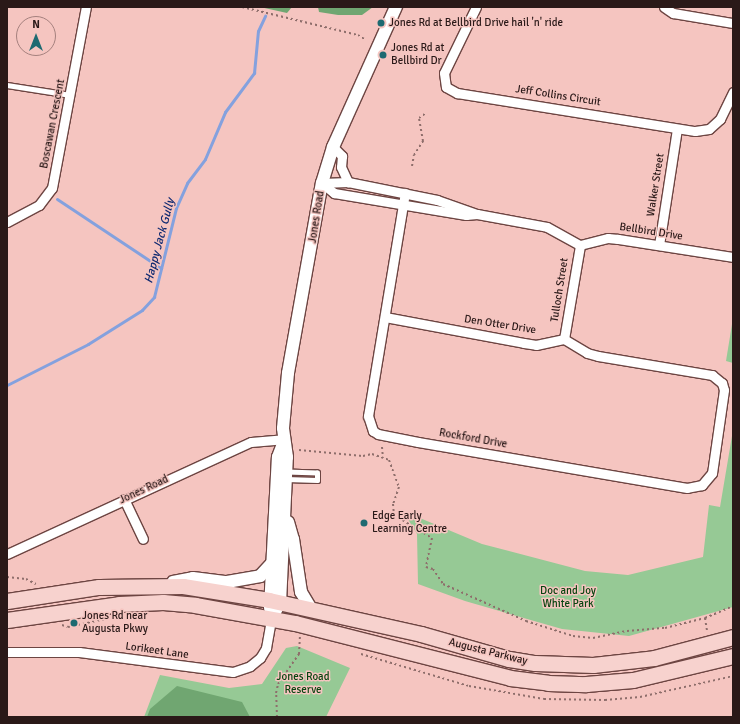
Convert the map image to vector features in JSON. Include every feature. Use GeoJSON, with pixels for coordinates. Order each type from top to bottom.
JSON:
{"type":"FeatureCollection","features":[{"type":"Feature","properties":{"kind":"main road"},"geometry":{"type":"LineString","coordinates":[[7,602],[72,590],[160,585],[274,601]]}},
{"type":"Feature","properties":{"kind":"main road","name":"Augusta Parkway"},"geometry":{"type":"LineString","coordinates":[[274,601],[421,634],[509,659],[535,663],[592,665],[654,658],[733,637]]}},
{"type":"Feature","properties":{"kind":"main road"},"geometry":{"type":"LineString","coordinates":[[7,620],[78,608],[163,602],[195,605],[271,619]]}},
{"type":"Feature","properties":{"kind":"main road","name":"Augusta Parkway"},"geometry":{"type":"LineString","coordinates":[[271,619],[373,641],[510,678],[548,683],[586,684],[633,680],[733,656]]}},
{"type":"Feature","properties":{"kind":"street","name":"Boscawan Crescent"},"geometry":{"type":"LineString","coordinates":[[7,222],[40,205],[52,188],[71,96],[86,7]]}},
{"type":"Feature","properties":{"kind":"street","name":"Jones Road"},"geometry":{"type":"LineString","coordinates":[[274,601],[274,561],[286,457],[283,442],[288,373],[322,183],[332,147],[396,7]]}},
{"type":"Feature","properties":{"kind":"street","name":"Jeff Collins Circuit"},"geometry":{"type":"LineString","coordinates":[[476,7],[444,73],[446,87],[451,91],[695,131],[709,129],[720,119],[733,92]]}},
{"type":"Feature","properties":{"kind":"street"},"geometry":{"type":"LineString","coordinates":[[664,7],[673,13],[733,23]]}},
{"type":"Feature","properties":{"kind":"street","name":"Walker Street"},"geometry":{"type":"LineString","coordinates":[[659,245],[677,129]]}},
{"type":"Feature","properties":{"kind":"street"},"geometry":{"type":"LineString","coordinates":[[332,147],[342,156],[341,167],[348,182]]}},
{"type":"Feature","properties":{"kind":"street"},"geometry":{"type":"LineString","coordinates":[[322,183],[348,182],[437,200],[477,214],[547,227],[580,245]]}},
{"type":"Feature","properties":{"kind":"street"},"geometry":{"type":"LineString","coordinates":[[322,183],[334,193],[466,215],[477,214]]}},
{"type":"Feature","properties":{"kind":"street","name":"Rockford Drive"},"geometry":{"type":"LineString","coordinates":[[405,193],[368,416],[374,431],[398,438],[686,488],[702,486],[712,473],[724,398],[722,383],[712,375],[587,353],[564,340]]}},
{"type":"Feature","properties":{"kind":"street","name":"Bellbird Drive"},"geometry":{"type":"LineString","coordinates":[[580,245],[608,238],[733,257]]}},
{"type":"Feature","properties":{"kind":"street","name":"Tulloch Street"},"geometry":{"type":"LineString","coordinates":[[564,340],[580,245]]}},
{"type":"Feature","properties":{"kind":"street","name":"Den Otter Drive"},"geometry":{"type":"LineString","coordinates":[[385,317],[524,343],[536,344],[564,340]]}},
{"type":"Feature","properties":{"kind":"street","name":"Jones Road"},"geometry":{"type":"LineString","coordinates":[[7,554],[251,442],[283,442]]}},
{"type":"Feature","properties":{"kind":"street","name":"Jones Road"},"geometry":{"type":"LineString","coordinates":[[271,619],[286,515],[283,474]]}},
{"type":"Feature","properties":{"kind":"street"},"geometry":{"type":"LineString","coordinates":[[124,499],[142,539]]}},
{"type":"Feature","properties":{"kind":"street"},"geometry":{"type":"LineString","coordinates":[[286,515],[293,540],[301,592],[312,610]]}},
{"type":"Feature","properties":{"kind":"street"},"geometry":{"type":"LineString","coordinates":[[160,585],[193,578],[227,582],[260,576],[274,561]]}},
{"type":"Feature","properties":{"kind":"street","name":"Lorikeet Lane"},"geometry":{"type":"LineString","coordinates":[[7,652],[79,652],[233,672],[250,666],[260,658],[266,648],[271,619]]}},
{"type":"Feature","properties":{"kind":"lane"},"geometry":{"type":"LineString","coordinates":[[7,85],[71,96]]}},
{"type":"Feature","properties":{"kind":"lane"},"geometry":{"type":"LineString","coordinates":[[317,473],[317,480],[283,474],[317,473]]}},
{"type":"Feature","properties":{"kind":"path"},"geometry":{"type":"LineString","coordinates":[[242,7],[358,35],[366,40]]}},
{"type":"Feature","properties":{"kind":"path"},"geometry":{"type":"LineString","coordinates":[[412,166],[414,154],[423,141],[419,118],[426,113]]}},
{"type":"Feature","properties":{"kind":"path"},"geometry":{"type":"LineString","coordinates":[[382,447],[383,458]]}},
{"type":"Feature","properties":{"kind":"path"},"geometry":{"type":"LineString","coordinates":[[299,450],[363,456],[372,454],[389,460],[398,478],[399,491],[393,504],[394,515],[432,538],[426,567],[433,569],[443,584],[526,621],[573,636],[607,636],[627,631],[665,628],[705,618],[733,606]]}},
{"type":"Feature","properties":{"kind":"path"},"geometry":{"type":"LineString","coordinates":[[7,577],[26,579],[38,585]]}},
{"type":"Feature","properties":{"kind":"path"},"geometry":{"type":"LineString","coordinates":[[57,624],[68,627],[100,622],[112,615]]}},
{"type":"Feature","properties":{"kind":"path"},"geometry":{"type":"LineString","coordinates":[[705,618],[708,632]]}},
{"type":"Feature","properties":{"kind":"path"},"geometry":{"type":"LineString","coordinates":[[277,717],[276,693],[278,684],[300,654],[300,636]]}},
{"type":"Feature","properties":{"kind":"green space"},"geometry":{"type":"Polygon","coordinates":[[[260,7],[292,7],[287,13],[260,7]]]}},
{"type":"Feature","properties":{"kind":"green space"},"geometry":{"type":"Polygon","coordinates":[[[318,7],[373,7],[362,15],[338,15],[319,12],[318,7]]]}},
{"type":"Feature","properties":{"kind":"green space"},"geometry":{"type":"Polygon","coordinates":[[[733,318],[733,363],[726,361],[733,318]]]}},
{"type":"Feature","properties":{"kind":"green space","name":"Doc and Joy White Park"},"geometry":{"type":"Polygon","coordinates":[[[733,430],[733,607],[629,636],[562,629],[465,601],[418,584],[417,534],[403,511],[482,544],[585,571],[628,575],[703,557],[709,505],[720,507],[733,430]]]}},
{"type":"Feature","properties":{"kind":"green space","name":"Jones Road Reserve"},"geometry":{"type":"Polygon","coordinates":[[[297,646],[350,668],[326,717],[144,717],[160,675],[229,688],[262,684],[286,648],[297,646]]]}},
{"type":"Feature","properties":{"kind":"green space"},"geometry":{"type":"Polygon","coordinates":[[[177,686],[242,702],[250,717],[147,717],[150,709],[177,686]]]}},
{"type":"Feature","properties":{"kind":"waterway","name":"Happy Jack Gully"},"geometry":{"type":"LineString","coordinates":[[7,385],[88,344],[142,310],[154,297],[176,208],[187,183],[205,159],[225,112],[254,73],[258,31],[265,16]]}},
{"type":"Feature","properties":{"kind":"waterway"},"geometry":{"type":"LineString","coordinates":[[57,199],[161,268]]}},
{"type":"Feature","properties":{"kind":"place","name":"Jones Rd at Bellbird Drive hail 'n' ride"},"geometry":{"type":"Point","coordinates":[381,23]}},
{"type":"Feature","properties":{"kind":"place","name":"Jones Rd at Bellbird Dr"},"geometry":{"type":"Point","coordinates":[383,55]}},
{"type":"Feature","properties":{"kind":"place","name":"Edge Early Learning Centre"},"geometry":{"type":"Point","coordinates":[364,523]}},
{"type":"Feature","properties":{"kind":"place","name":"Jones Rd near Augusta Pkwy"},"geometry":{"type":"Point","coordinates":[74,623]}}]}
